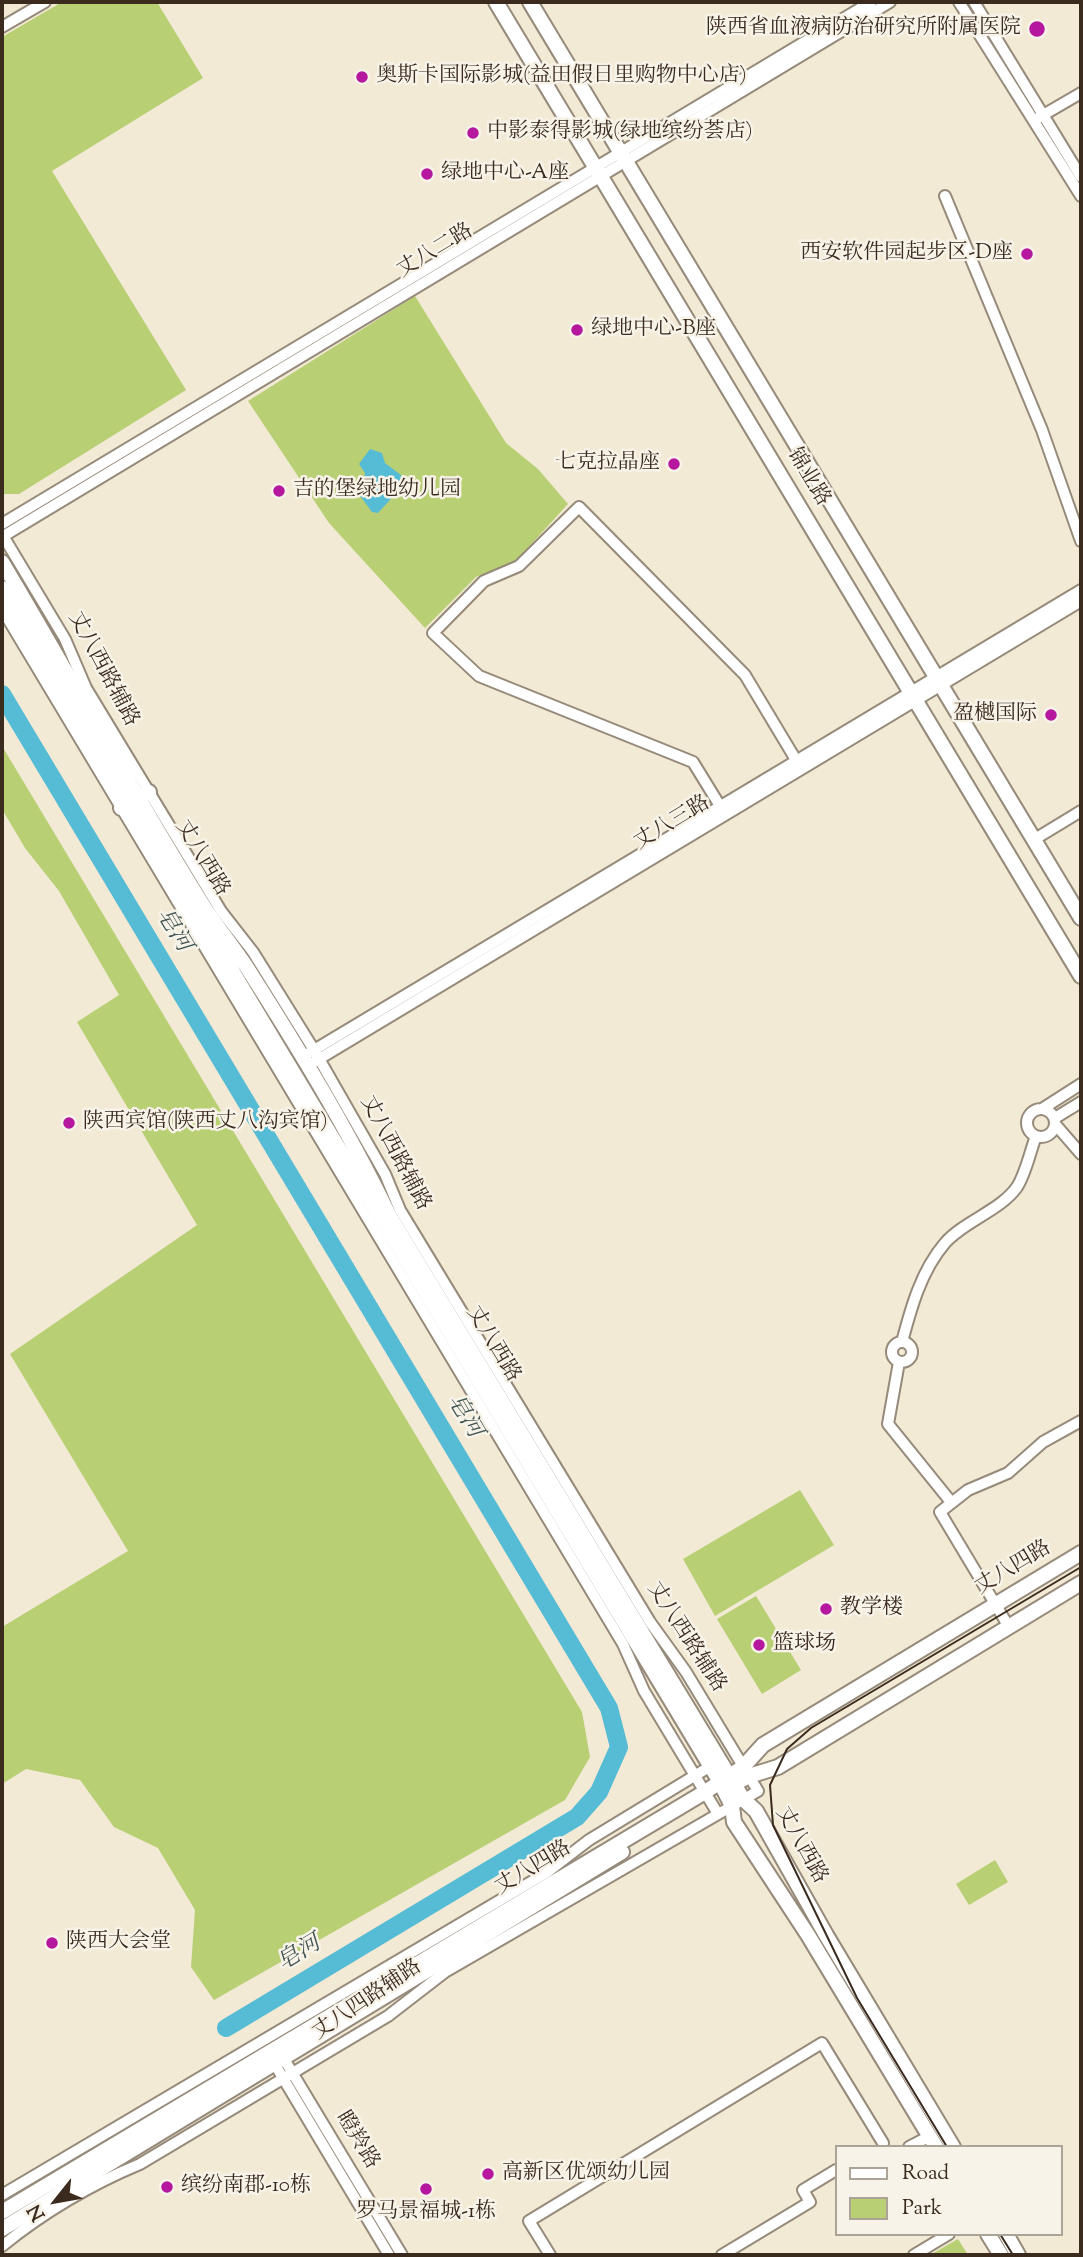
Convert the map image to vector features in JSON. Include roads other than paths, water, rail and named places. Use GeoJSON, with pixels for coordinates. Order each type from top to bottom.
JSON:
{"type":"FeatureCollection","features":[{"type":"Feature","properties":{"kind":"main road","name":"锦业路"},"geometry":{"type":"LineString","coordinates":[[496,2],[1081,976]]}},
{"type":"Feature","properties":{"kind":"main road","name":"锦业路"},"geometry":{"type":"LineString","coordinates":[[536,4],[623,157],[1081,918]]}},
{"type":"Feature","properties":{"kind":"main road","name":"丈八西路"},"geometry":{"type":"LineString","coordinates":[[2,562],[288,1073],[715,1764]]}},
{"type":"Feature","properties":{"kind":"main road","name":"丈八西路"},"geometry":{"type":"LineString","coordinates":[[2,588],[135,800],[310,1058],[389,1214],[737,1803],[755,1811],[952,2145]]}},
{"type":"Feature","properties":{"kind":"main road","name":"丈八四路"},"geometry":{"type":"LineString","coordinates":[[2,2212],[275,2055],[726,1784],[746,1771],[763,1745],[1081,1553]]}},
{"type":"Feature","properties":{"kind":"main road","name":"丈八四路"},"geometry":{"type":"LineString","coordinates":[[746,1771],[778,1767],[1081,1583]]}},
{"type":"Feature","properties":{"kind":"main road","name":"丈八西路"},"geometry":{"type":"LineString","coordinates":[[737,1803],[734,1822],[808,1935],[933,2142]]}},
{"type":"Feature","properties":{"kind":"main road","name":"丈八四路"},"geometry":{"type":"LineString","coordinates":[[2,2228],[275,2055]]}},
{"type":"Feature","properties":{"kind":"main road"},"geometry":{"type":"LineString","coordinates":[[989,2236],[1001,2255]]}},
{"type":"Feature","properties":{"kind":"main road"},"geometry":{"type":"LineString","coordinates":[[1007,2236],[1018,2255]]}},
{"type":"Feature","properties":{"kind":"street"},"geometry":{"type":"LineString","coordinates":[[2,27],[45,2]]}},
{"type":"Feature","properties":{"kind":"street","name":"丈八二路"},"geometry":{"type":"LineString","coordinates":[[623,157],[871,2]]}},
{"type":"Feature","properties":{"kind":"street","name":"丈八二路"},"geometry":{"type":"LineString","coordinates":[[2,533],[598,171],[890,2]]}},
{"type":"Feature","properties":{"kind":"street"},"geometry":{"type":"LineString","coordinates":[[959,2],[1081,177]]}},
{"type":"Feature","properties":{"kind":"street"},"geometry":{"type":"LineString","coordinates":[[974,2],[1081,196]]}},
{"type":"Feature","properties":{"kind":"street"},"geometry":{"type":"LineString","coordinates":[[1039,118],[1081,93]]}},
{"type":"Feature","properties":{"kind":"street"},"geometry":{"type":"LineString","coordinates":[[945,196],[1042,430],[1081,541]]}},
{"type":"Feature","properties":{"kind":"street"},"geometry":{"type":"LineString","coordinates":[[720,806],[694,762],[479,676],[433,633],[484,581],[519,566],[579,507],[745,675],[796,760]]}},
{"type":"Feature","properties":{"kind":"street","name":"丈八西路辅路"},"geometry":{"type":"LineString","coordinates":[[2,533],[65,639],[135,800]]}},
{"type":"Feature","properties":{"kind":"street","name":"丈八三路"},"geometry":{"type":"LineString","coordinates":[[939,681],[1081,590]]}},
{"type":"Feature","properties":{"kind":"street","name":"丈八三路"},"geometry":{"type":"LineString","coordinates":[[310,1058],[939,681],[1081,601]]}},
{"type":"Feature","properties":{"kind":"street"},"geometry":{"type":"LineString","coordinates":[[2,609],[135,800]]}},
{"type":"Feature","properties":{"kind":"street","name":"丈八三路"},"geometry":{"type":"LineString","coordinates":[[288,1073],[796,760],[914,696]]}},
{"type":"Feature","properties":{"kind":"street"},"geometry":{"type":"LineString","coordinates":[[1035,839],[1081,811]]}},
{"type":"Feature","properties":{"kind":"street","name":"丈八西路辅路"},"geometry":{"type":"LineString","coordinates":[[310,1058],[385,1174],[400,1210],[650,1622],[686,1672],[758,1791]]}},
{"type":"Feature","properties":{"kind":"street"},"geometry":{"type":"LineString","coordinates":[[288,1073],[623,1644],[644,1691],[719,1814]]}},
{"type":"Feature","properties":{"kind":"street"},"geometry":{"type":"LineString","coordinates":[[1081,1084],[1042,1109],[1031,1112],[1027,1122],[1029,1131],[1036,1136],[1045,1137],[1052,1133],[1055,1121],[1081,1102]]}},
{"type":"Feature","properties":{"kind":"street"},"geometry":{"type":"LineString","coordinates":[[1042,1109],[1081,1154]]}},
{"type":"Feature","properties":{"kind":"street"},"geometry":{"type":"LineString","coordinates":[[951,1502],[888,1424],[900,1362],[909,1360],[912,1354],[909,1344],[902,1342],[913,1305],[930,1265],[945,1243],[1016,1189],[1036,1136]]}},
{"type":"Feature","properties":{"kind":"street"},"geometry":{"type":"LineString","coordinates":[[1009,1627],[940,1512],[951,1502],[1008,1473],[1043,1442],[1081,1421]]}},
{"type":"Feature","properties":{"kind":"street","name":"丈八四路辅路"},"geometry":{"type":"LineString","coordinates":[[2,2195],[546,1873],[589,1840],[735,1752]]}},
{"type":"Feature","properties":{"kind":"street","name":"丈八四路辅路"},"geometry":{"type":"LineString","coordinates":[[2,2246],[21,2230],[113,2175],[140,2164],[388,2016],[445,1972],[758,1791]]}},
{"type":"Feature","properties":{"kind":"street"},"geometry":{"type":"LineString","coordinates":[[550,2255],[529,2221],[822,2043],[882,2145]]}},
{"type":"Feature","properties":{"kind":"street","name":"瞪羚路"},"geometry":{"type":"LineString","coordinates":[[275,2055],[402,2255]]}},
{"type":"Feature","properties":{"kind":"street","name":"瞪羚路"},"geometry":{"type":"LineString","coordinates":[[288,2076],[389,2255]]}},
{"type":"Feature","properties":{"kind":"street"},"geometry":{"type":"LineString","coordinates":[[722,2255],[810,2202],[803,2190],[834,2171]]}},
{"type":"Feature","properties":{"kind":"street"},"geometry":{"type":"LineString","coordinates":[[914,2255],[945,2236]]}},
{"type":"Feature","properties":{"kind":"water"},"geometry":{"type":"Polygon","coordinates":[[[370,449],[382,453],[385,463],[401,475],[399,490],[378,513],[372,512],[361,497],[346,495],[346,490],[353,491],[363,484],[365,473],[359,464],[370,449]]]}},
{"type":"Feature","properties":{"kind":"waterway","name":"皂河"},"geometry":{"type":"LineString","coordinates":[[2,694],[609,1708],[619,1747],[599,1792],[577,1817],[226,2028]]}},
{"type":"Feature","properties":{"kind":"tram line"},"geometry":{"type":"LineString","coordinates":[[946,2145],[857,1998],[773,1825],[770,1785],[787,1749],[811,1728],[1081,1567]]}},
{"type":"Feature","properties":{"kind":"tram line"},"geometry":{"type":"LineString","coordinates":[[1001,2236],[1013,2255]]}},
{"type":"Feature","properties":{"kind":"place","name":"陕西省血液病防治研究所附属医院"},"geometry":{"type":"Point","coordinates":[1037,29]}},
{"type":"Feature","properties":{"kind":"place","name":"奥斯卡国际影城(益田假日里购物中心店)"},"geometry":{"type":"Point","coordinates":[362,77]}},
{"type":"Feature","properties":{"kind":"place","name":"中影泰得影城(绿地缤纷荟店)"},"geometry":{"type":"Point","coordinates":[473,133]}},
{"type":"Feature","properties":{"kind":"place","name":"绿地中心-A座"},"geometry":{"type":"Point","coordinates":[427,174]}},
{"type":"Feature","properties":{"kind":"place","name":"西安软件园起步区-D座"},"geometry":{"type":"Point","coordinates":[1027,254]}},
{"type":"Feature","properties":{"kind":"place","name":"绿地中心-B座"},"geometry":{"type":"Point","coordinates":[577,330]}},
{"type":"Feature","properties":{"kind":"place","name":"七克拉晶座"},"geometry":{"type":"Point","coordinates":[674,464]}},
{"type":"Feature","properties":{"kind":"place","name":"吉的堡绿地幼儿园"},"geometry":{"type":"Point","coordinates":[279,491]}},
{"type":"Feature","properties":{"kind":"place","name":"盈樾国际"},"geometry":{"type":"Point","coordinates":[1051,715]}},
{"type":"Feature","properties":{"kind":"place","name":"陕西宾馆(陕西丈八沟宾馆)"},"geometry":{"type":"Point","coordinates":[69,1123]}},
{"type":"Feature","properties":{"kind":"place","name":"教学楼"},"geometry":{"type":"Point","coordinates":[826,1609]}},
{"type":"Feature","properties":{"kind":"place","name":"篮球场"},"geometry":{"type":"Point","coordinates":[759,1645]}},
{"type":"Feature","properties":{"kind":"place","name":"陕西大会堂"},"geometry":{"type":"Point","coordinates":[52,1943]}},
{"type":"Feature","properties":{"kind":"place","name":"高新区优颂幼儿园"},"geometry":{"type":"Point","coordinates":[488,2174]}},
{"type":"Feature","properties":{"kind":"place","name":"缤纷南郡-10栋"},"geometry":{"type":"Point","coordinates":[167,2187]}},
{"type":"Feature","properties":{"kind":"place","name":"罗马景福城-1栋"},"geometry":{"type":"Point","coordinates":[426,2189]}}]}
